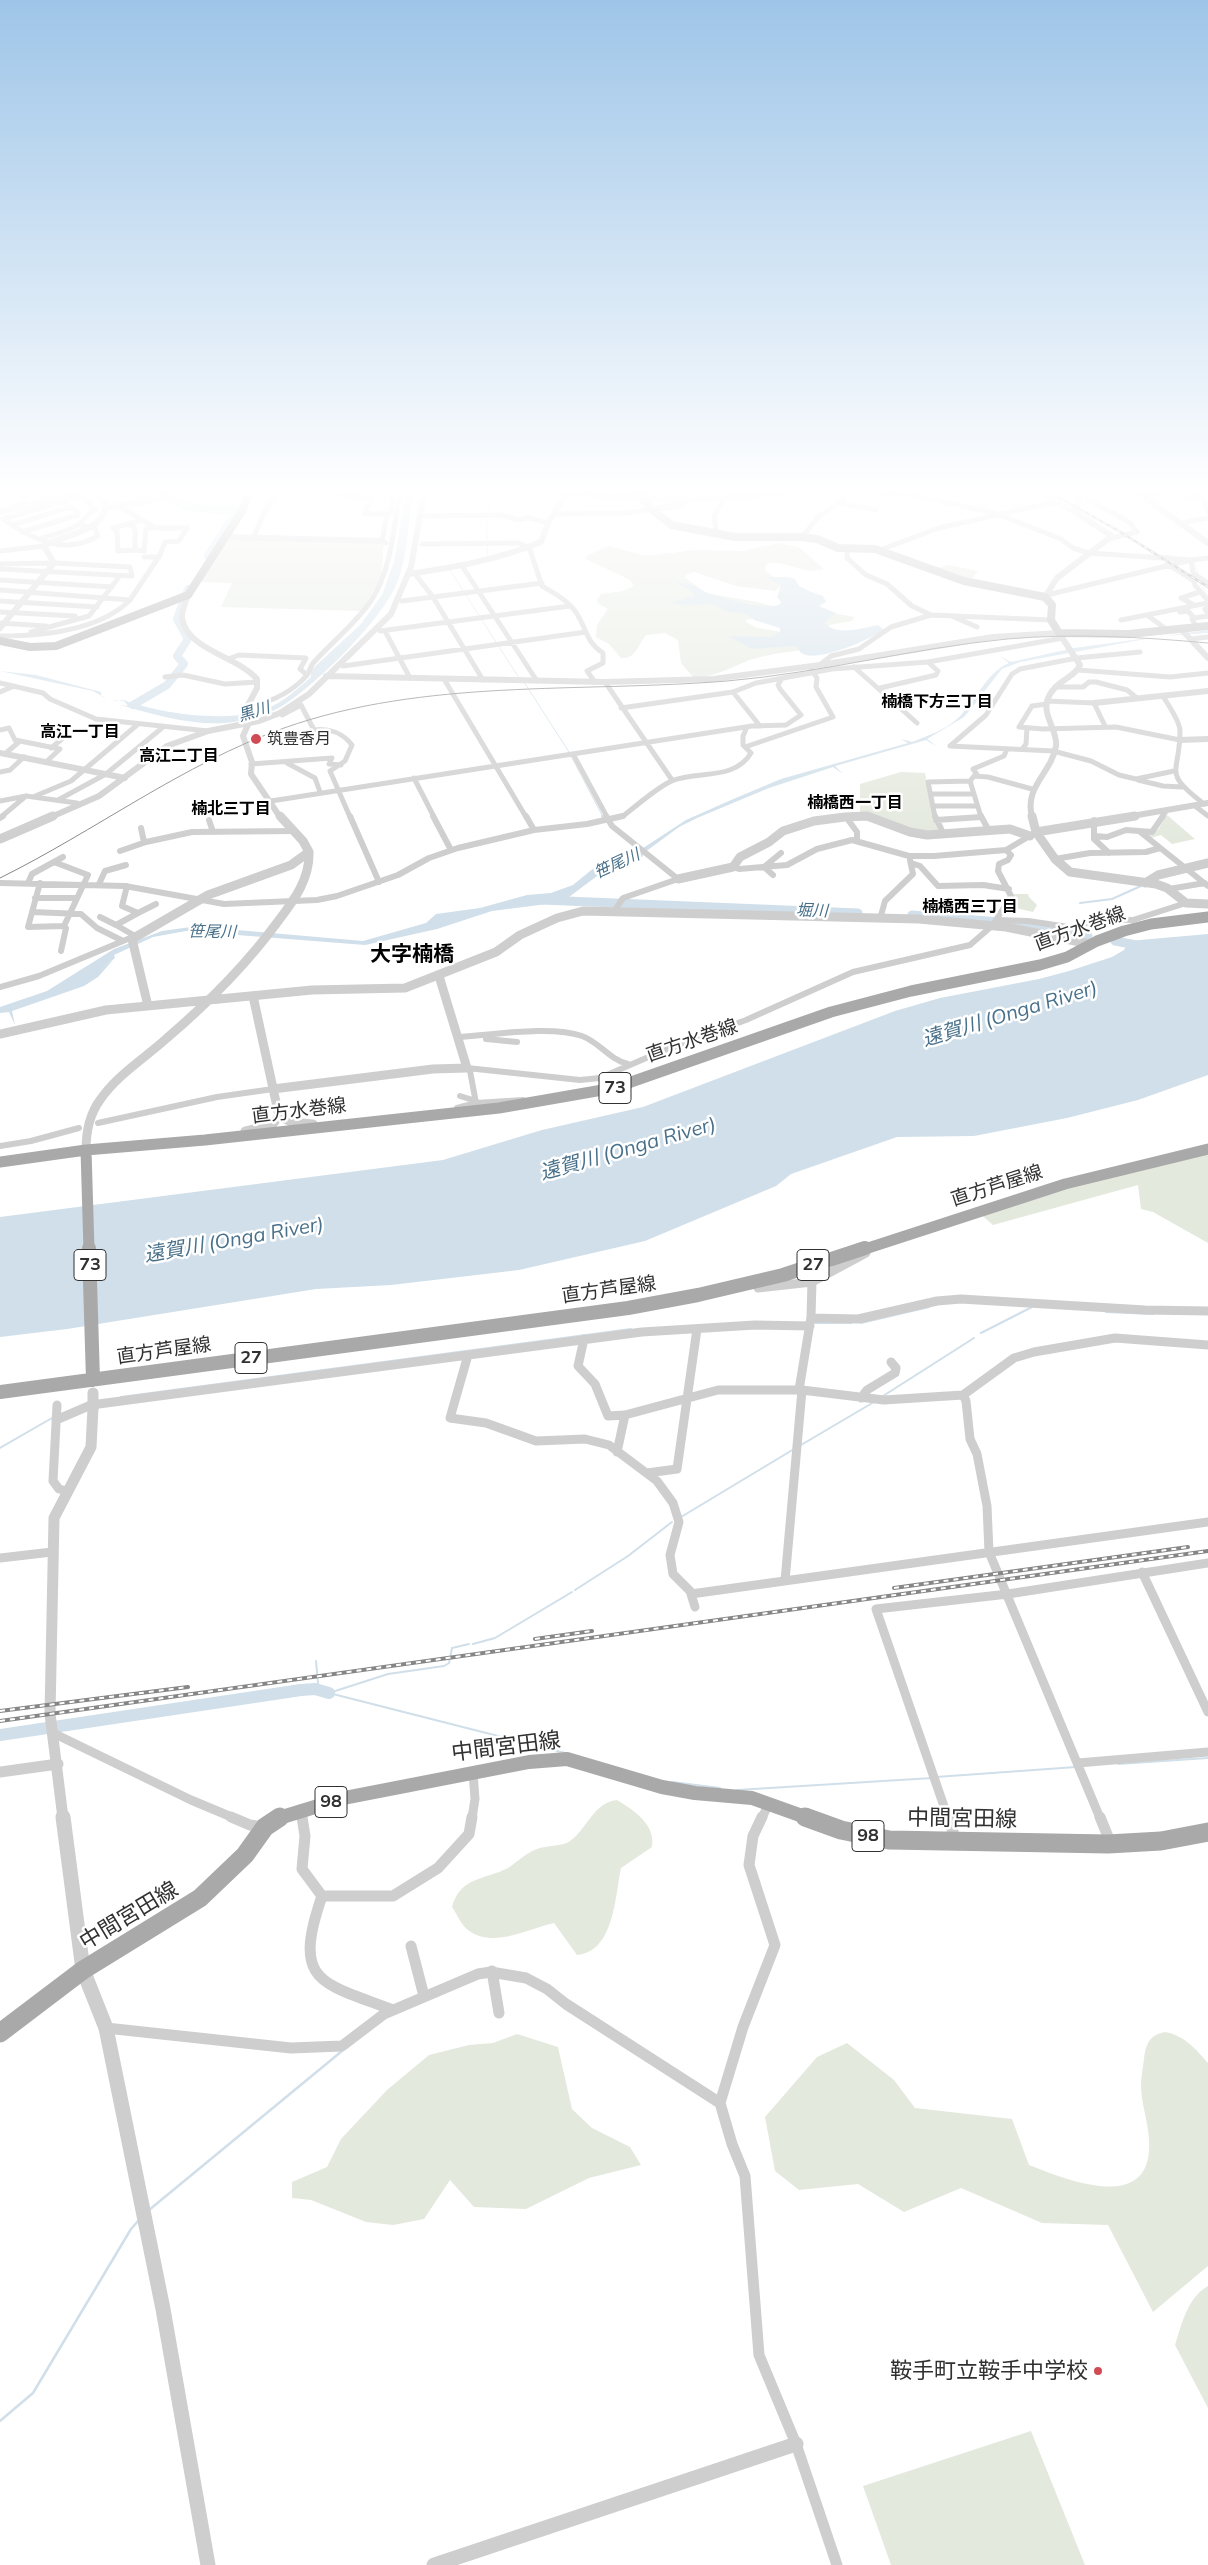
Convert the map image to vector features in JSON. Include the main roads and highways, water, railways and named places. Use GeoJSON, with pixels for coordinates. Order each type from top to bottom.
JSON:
{"type":"FeatureCollection","features":[{"type":"Feature","properties":{"kind":"main road"},"geometry":{"type":"LineString","coordinates":[[0,641],[30,647],[56,646],[159,607]]}},
{"type":"Feature","properties":{"kind":"main road"},"geometry":{"type":"LineString","coordinates":[[1052,607],[1050,620],[1062,637],[1129,634],[1208,625]]}},
{"type":"Feature","properties":{"kind":"main road","name":"直方水巻線"},"geometry":{"type":"LineString","coordinates":[[0,1162],[539,1103],[614,1088],[831,1012],[912,991],[1040,965],[1067,957],[1112,934],[1151,924],[1208,917]]}},
{"type":"Feature","properties":{"kind":"main road","name":"直方芦屋線"},"geometry":{"type":"LineString","coordinates":[[0,1392],[93,1383],[628,1308],[783,1275],[1065,1184],[1208,1149]]}},
{"type":"Feature","properties":{"kind":"main road","name":"73"},"geometry":{"type":"LineString","coordinates":[[86,1152],[93,1383]]}},
{"type":"Feature","properties":{"kind":"main road","name":"中間宮田線"},"geometry":{"type":"LineString","coordinates":[[0,2033],[83,1970],[200,1898],[245,1855],[265,1827],[282,1816],[344,1798],[529,1762],[567,1759],[629,1780],[695,1793],[736,1795],[769,1803],[820,1823],[863,1836],[889,1840],[1111,1844],[1161,1841],[1208,1832]]}},
{"type":"Feature","properties":{"kind":"water"},"geometry":{"type":"Polygon","coordinates":[[[373,607],[383,607],[363,633],[329,668],[296,696],[282,706],[267,713],[245,720],[225,723],[195,722],[164,717],[120,705],[128,706],[124,701],[119,701],[124,700],[176,713],[216,716],[253,713],[268,708],[285,698],[311,677],[310,671],[360,625],[373,607]]]}},
{"type":"Feature","properties":{"kind":"water"},"geometry":{"type":"Polygon","coordinates":[[[717,607],[821,607],[836,613],[825,622],[829,627],[849,630],[878,625],[884,630],[857,644],[821,655],[811,656],[803,654],[794,646],[752,649],[728,636],[771,637],[780,632],[780,628],[754,620],[746,614],[728,612],[717,607]]]}},
{"type":"Feature","properties":{"kind":"water"},"geometry":{"type":"Polygon","coordinates":[[[1208,630],[1208,633],[1165,636],[1208,630]]]}},
{"type":"Feature","properties":{"kind":"water","name":"笹尾川"},"geometry":{"type":"Polygon","coordinates":[[[1158,637],[1020,662],[1002,669],[979,698],[990,701],[979,699],[964,717],[927,739],[938,747],[926,740],[835,766],[843,774],[833,767],[769,788],[679,827],[645,852],[642,857],[601,873],[569,897],[547,904],[492,911],[437,929],[365,945],[186,931],[153,937],[114,955],[115,958],[97,972],[113,960],[98,977],[84,986],[12,1011],[15,1025],[9,1012],[0,1013],[0,1007],[47,991],[114,949],[162,931],[191,927],[214,928],[363,941],[426,923],[436,914],[480,908],[527,895],[551,893],[573,885],[595,867],[634,854],[686,820],[781,779],[908,743],[901,739],[912,742],[941,730],[964,712],[993,674],[1009,663],[1000,656],[1011,662],[1074,648],[1158,637]]]}},
{"type":"Feature","properties":{"kind":"water"},"geometry":{"type":"Polygon","coordinates":[[[0,671],[36,675],[101,692],[101,695],[93,691],[0,671]]]}},
{"type":"Feature","properties":{"kind":"water","name":"遠賀川 (Onga River)"},"geometry":{"type":"Polygon","coordinates":[[[1208,934],[1208,1075],[1138,1100],[1067,1118],[974,1136],[897,1137],[791,1174],[776,1186],[645,1241],[519,1270],[391,1285],[316,1289],[67,1329],[0,1337],[0,1217],[443,1160],[542,1130],[643,1107],[895,1011],[940,998],[1039,979],[1112,957],[1124,950],[1129,941],[1208,934]]]}},
{"type":"Feature","properties":{"kind":"waterway"},"geometry":{"type":"LineString","coordinates":[[133,705],[167,685],[184,664],[177,656],[188,639],[177,619],[182,607]]}},
{"type":"Feature","properties":{"kind":"waterway"},"geometry":{"type":"LineString","coordinates":[[473,607],[519,678]]}},
{"type":"Feature","properties":{"kind":"waterway"},"geometry":{"type":"LineString","coordinates":[[524,682],[569,752],[603,817]]}},
{"type":"Feature","properties":{"kind":"waterway"},"geometry":{"type":"LineString","coordinates":[[1080,903],[1112,899],[1141,886]]}},
{"type":"Feature","properties":{"kind":"waterway","name":"堀川"},"geometry":{"type":"LineString","coordinates":[[542,900],[858,913]]}},
{"type":"Feature","properties":{"kind":"waterway","name":"堀川"},"geometry":{"type":"LineString","coordinates":[[912,915],[1012,923],[1088,936]]}},
{"type":"Feature","properties":{"kind":"waterway","name":"堀川"},"geometry":{"type":"LineString","coordinates":[[1115,941],[1142,946]]}},
{"type":"Feature","properties":{"kind":"waterway"},"geometry":{"type":"LineString","coordinates":[[861,1323],[929,1307]]}},
{"type":"Feature","properties":{"kind":"waterway"},"geometry":{"type":"LineString","coordinates":[[981,1333],[1032,1307]]}},
{"type":"Feature","properties":{"kind":"waterway"},"geometry":{"type":"LineString","coordinates":[[1106,1312],[1153,1314]]}},
{"type":"Feature","properties":{"kind":"waterway"},"geometry":{"type":"LineString","coordinates":[[813,1323],[851,1323]]}},
{"type":"Feature","properties":{"kind":"waterway"},"geometry":{"type":"LineString","coordinates":[[121,1397],[631,1329]]}},
{"type":"Feature","properties":{"kind":"waterway"},"geometry":{"type":"LineString","coordinates":[[883,1396],[974,1338]]}},
{"type":"Feature","properties":{"kind":"waterway"},"geometry":{"type":"LineString","coordinates":[[801,1445],[874,1402]]}},
{"type":"Feature","properties":{"kind":"waterway"},"geometry":{"type":"LineString","coordinates":[[0,1448],[52,1418]]}},
{"type":"Feature","properties":{"kind":"waterway"},"geometry":{"type":"LineString","coordinates":[[681,1517],[794,1449]]}},
{"type":"Feature","properties":{"kind":"waterway"},"geometry":{"type":"LineString","coordinates":[[575,1590],[628,1556],[672,1522]]}},
{"type":"Feature","properties":{"kind":"waterway"},"geometry":{"type":"LineString","coordinates":[[473,1644],[495,1638],[572,1592]]}},
{"type":"Feature","properties":{"kind":"waterway"},"geometry":{"type":"LineString","coordinates":[[469,1644],[452,1648],[449,1663],[444,1666],[388,1674],[329,1693],[565,1753]]}},
{"type":"Feature","properties":{"kind":"waterway"},"geometry":{"type":"LineString","coordinates":[[315,1689],[318,1683],[316,1661]]}},
{"type":"Feature","properties":{"kind":"waterway"},"geometry":{"type":"LineString","coordinates":[[0,1735],[301,1690],[315,1689],[329,1693]]}},
{"type":"Feature","properties":{"kind":"waterway"},"geometry":{"type":"LineString","coordinates":[[1118,1764],[1208,1758]]}},
{"type":"Feature","properties":{"kind":"waterway"},"geometry":{"type":"LineString","coordinates":[[936,1777],[1076,1767]]}},
{"type":"Feature","properties":{"kind":"waterway"},"geometry":{"type":"LineString","coordinates":[[737,1790],[932,1778]]}},
{"type":"Feature","properties":{"kind":"waterway"},"geometry":{"type":"LineString","coordinates":[[672,1782],[720,1788]]}},
{"type":"Feature","properties":{"kind":"waterway"},"geometry":{"type":"LineString","coordinates":[[149,2210],[342,2051]]}},
{"type":"Feature","properties":{"kind":"waterway"},"geometry":{"type":"LineString","coordinates":[[0,2421],[33,2393],[131,2229],[139,2220]]}},
{"type":"Feature","properties":{"kind":"tram line"},"geometry":{"type":"LineString","coordinates":[[0,878],[35,860],[175,779],[247,743],[284,728],[338,712],[392,701],[447,694],[503,690],[727,681],[797,672],[937,648],[1032,637],[1108,636],[1208,643]]}},
{"type":"Feature","properties":{"kind":"railway"},"geometry":{"type":"LineString","coordinates":[[894,1588],[1188,1547]]}},
{"type":"Feature","properties":{"kind":"railway"},"geometry":{"type":"LineString","coordinates":[[0,1721],[1208,1551]]}},
{"type":"Feature","properties":{"kind":"railway"},"geometry":{"type":"LineString","coordinates":[[535,1639],[592,1631]]}},
{"type":"Feature","properties":{"kind":"railway"},"geometry":{"type":"LineString","coordinates":[[0,1711],[188,1687]]}},
{"type":"Feature","properties":{"kind":"place","name":"筑豊香月"},"geometry":{"type":"Point","coordinates":[256,739]}},
{"type":"Feature","properties":{"kind":"place","name":"鞍手町立鞍手中学校"},"geometry":{"type":"Point","coordinates":[1098,2371]}},
{"type":"Feature","properties":{"kind":"district","name":"楠橋下方三丁目"},"geometry":{"type":"Point","coordinates":[937,702]}},
{"type":"Feature","properties":{"kind":"district","name":"高江一丁目"},"geometry":{"type":"Point","coordinates":[80,732]}},
{"type":"Feature","properties":{"kind":"district","name":"高江二丁目"},"geometry":{"type":"Point","coordinates":[179,756]}},
{"type":"Feature","properties":{"kind":"district","name":"楠橋西一丁目"},"geometry":{"type":"Point","coordinates":[855,803]}},
{"type":"Feature","properties":{"kind":"district","name":"楠北三丁目"},"geometry":{"type":"Point","coordinates":[231,809]}},
{"type":"Feature","properties":{"kind":"district","name":"楠橋西三丁目"},"geometry":{"type":"Point","coordinates":[970,907]}},
{"type":"Feature","properties":{"kind":"district","name":"大字楠橋"},"geometry":{"type":"Point","coordinates":[412,955]}},
{"type":"Feature","properties":{"kind":"water label","name":"黒川"},"geometry":{"type":"Point","coordinates":[254,712]}}]}
